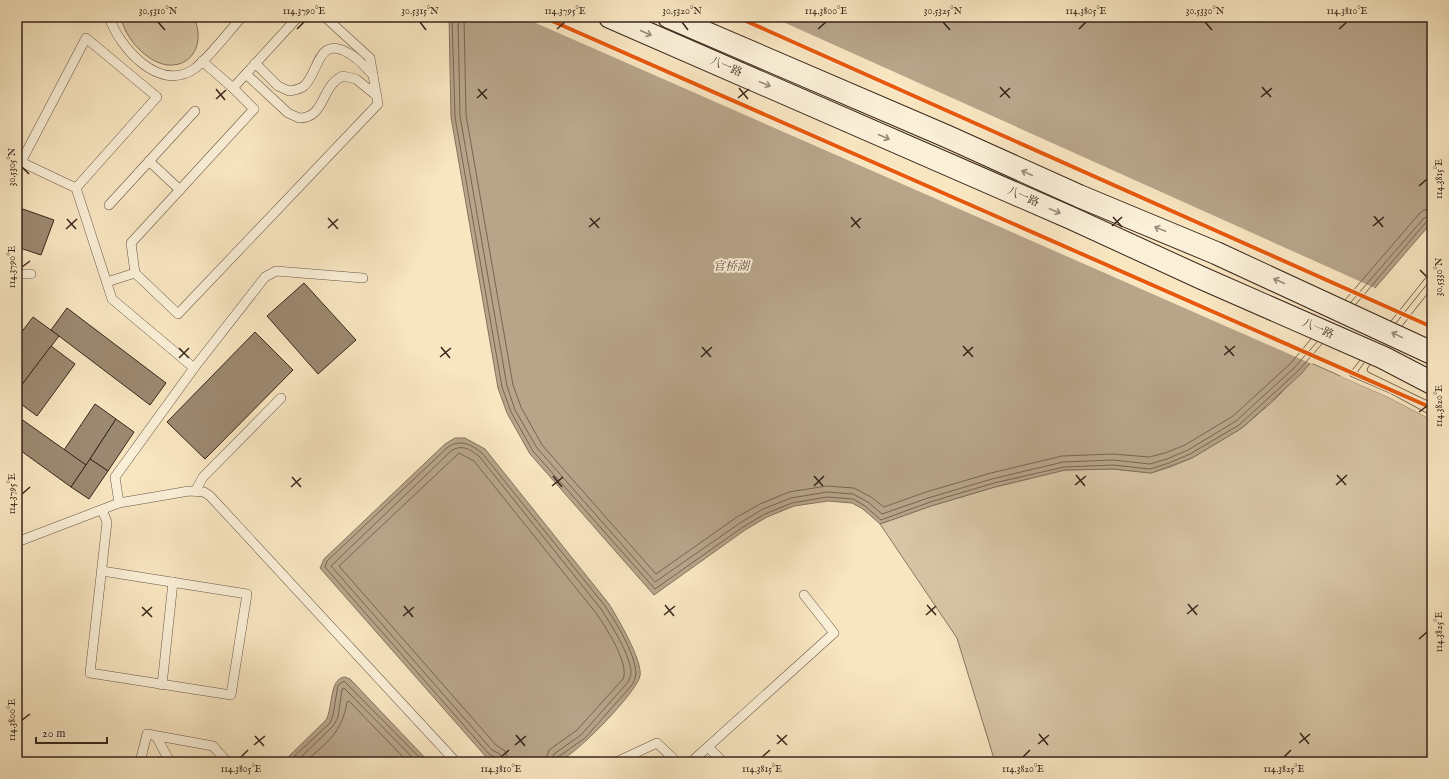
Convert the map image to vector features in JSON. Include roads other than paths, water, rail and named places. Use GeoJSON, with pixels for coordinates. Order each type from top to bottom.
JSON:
{"type":"FeatureCollection","features":[{"type":"Feature","properties":{"kind":"main road","name":"八一路"},"geometry":{"type":"LineString","coordinates":[[610,17],[1071,218],[1204,279],[1384,358],[1432,383]]}},
{"type":"Feature","properties":{"kind":"main road","name":"八一路"},"geometry":{"type":"LineString","coordinates":[[669,17],[946,136],[1079,196],[1216,253],[1432,353]]}},
{"type":"Feature","properties":{"kind":"lane"},"geometry":{"type":"LineString","coordinates":[[109,17],[123,44],[142,63],[155,71],[176,75],[194,68],[202,61],[242,17]]}},
{"type":"Feature","properties":{"kind":"lane"},"geometry":{"type":"LineString","coordinates":[[232,88],[298,17]]}},
{"type":"Feature","properties":{"kind":"lane"},"geometry":{"type":"LineString","coordinates":[[202,61],[254,109],[131,243],[135,274],[178,314],[378,104],[370,58],[325,17]]}},
{"type":"Feature","properties":{"kind":"lane"},"geometry":{"type":"LineString","coordinates":[[76,188],[157,96],[86,38],[21,162],[76,188],[112,299],[194,368]]}},
{"type":"Feature","properties":{"kind":"lane"},"geometry":{"type":"LineString","coordinates":[[255,63],[278,86],[289,91],[303,87],[309,80],[322,54],[333,49],[350,53],[373,75]]}},
{"type":"Feature","properties":{"kind":"lane"},"geometry":{"type":"LineString","coordinates":[[246,74],[288,113],[299,118],[313,115],[319,108],[330,85],[343,76],[356,79],[377,96]]}},
{"type":"Feature","properties":{"kind":"lane"},"geometry":{"type":"LineString","coordinates":[[110,205],[195,111]]}},
{"type":"Feature","properties":{"kind":"lane"},"geometry":{"type":"LineString","coordinates":[[149,162],[180,190]]}},
{"type":"Feature","properties":{"kind":"lane"},"geometry":{"type":"LineString","coordinates":[[119,503],[115,477],[194,368],[265,277],[276,271],[363,278]]}},
{"type":"Feature","properties":{"kind":"lane"},"geometry":{"type":"LineString","coordinates":[[17,274],[31,274]]}},
{"type":"Feature","properties":{"kind":"lane"},"geometry":{"type":"LineString","coordinates":[[107,282],[135,274]]}},
{"type":"Feature","properties":{"kind":"lane"},"geometry":{"type":"LineString","coordinates":[[196,490],[203,477],[281,398]]}},
{"type":"Feature","properties":{"kind":"lane"},"geometry":{"type":"LineString","coordinates":[[17,542],[119,503],[196,490],[210,496],[456,762]]}},
{"type":"Feature","properties":{"kind":"lane"},"geometry":{"type":"LineString","coordinates":[[102,510],[107,522],[90,673],[231,695],[247,594],[102,571]]}},
{"type":"Feature","properties":{"kind":"lane"},"geometry":{"type":"LineString","coordinates":[[162,685],[173,582]]}},
{"type":"Feature","properties":{"kind":"lane"},"geometry":{"type":"LineString","coordinates":[[692,762],[834,633],[804,595]]}},
{"type":"Feature","properties":{"kind":"lane"},"geometry":{"type":"LineString","coordinates":[[140,762],[147,734],[213,746],[227,762]]}},
{"type":"Feature","properties":{"kind":"lane"},"geometry":{"type":"LineString","coordinates":[[156,736],[170,762]]}},
{"type":"Feature","properties":{"kind":"lane"},"geometry":{"type":"LineString","coordinates":[[616,762],[657,743],[676,762]]}},
{"type":"Feature","properties":{"kind":"lane"},"geometry":{"type":"LineString","coordinates":[[708,747],[723,762]]}},
{"type":"Feature","properties":{"kind":"water","name":"官桥湖"},"geometry":{"type":"Polygon","coordinates":[[[449,17],[1432,17],[1432,222],[1301,374],[1242,428],[1192,458],[1151,473],[1113,469],[1065,470],[995,487],[931,506],[880,524],[863,509],[852,503],[828,501],[794,506],[767,517],[745,530],[654,595],[530,454],[507,413],[498,388],[451,117],[449,17]]]}},
{"type":"Feature","properties":{"kind":"water"},"geometry":{"type":"Polygon","coordinates":[[[455,438],[465,438],[485,449],[609,604],[629,639],[638,660],[640,676],[628,696],[603,724],[576,750],[556,762],[510,763],[498,762],[487,758],[320,568],[324,559],[445,444],[455,438]]]}},
{"type":"Feature","properties":{"kind":"water"},"geometry":{"type":"Polygon","coordinates":[[[345,677],[350,679],[429,762],[283,762],[326,720],[336,682],[345,677]]]}}]}
